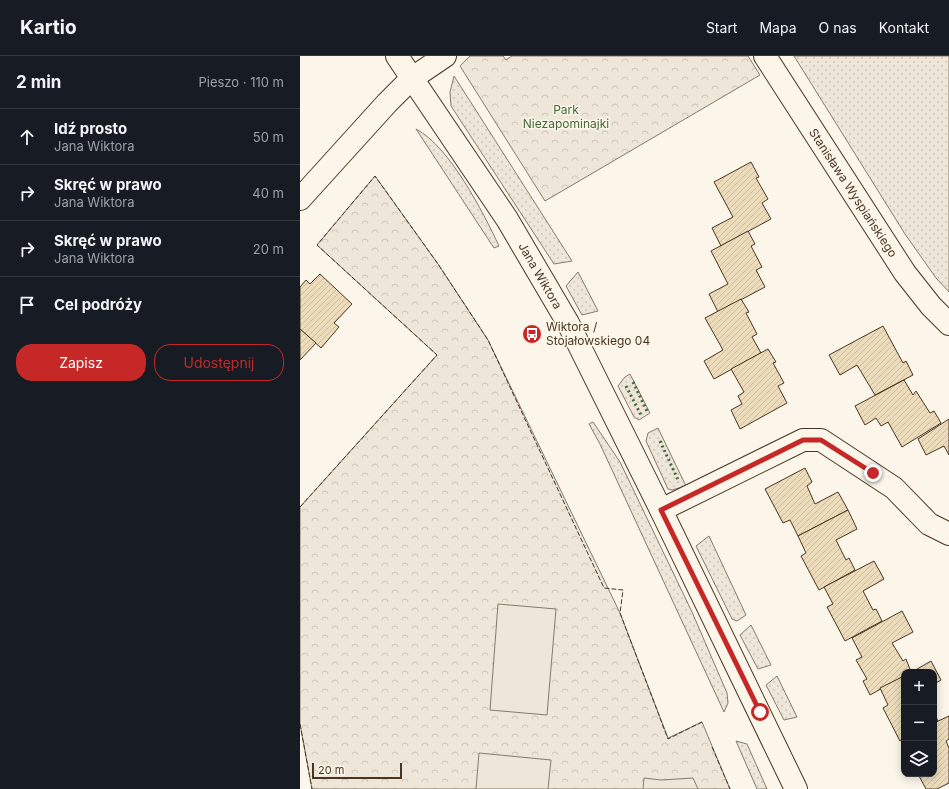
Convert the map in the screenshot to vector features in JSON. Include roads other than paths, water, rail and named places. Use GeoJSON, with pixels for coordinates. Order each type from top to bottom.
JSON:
{"type":"FeatureCollection","features":[{"type":"Feature","properties":{"kind":"street","name":"Jana Wiktora"},"geometry":{"type":"LineString","coordinates":[[396,56],[507,219],[560,310],[661,510],[796,789]]}},
{"type":"Feature","properties":{"kind":"street"},"geometry":{"type":"LineString","coordinates":[[300,199],[387,103],[411,79],[445,56]]}},
{"type":"Feature","properties":{"kind":"street","name":"Stanisława Wyspiańskiego"},"geometry":{"type":"LineString","coordinates":[[765,56],[905,273],[931,306],[949,324]]}},
{"type":"Feature","properties":{"kind":"street"},"geometry":{"type":"LineString","coordinates":[[661,510],[803,440],[821,440],[894,488],[929,524],[949,534]]}},
{"type":"Feature","properties":{"kind":"place","name":"Wiktora / Stojałowskiego 04"},"geometry":{"type":"Point","coordinates":[532,334]}},
{"type":"Feature","properties":{"kind":"park label","name":"Park Niezapominajki"},"geometry":{"type":"Point","coordinates":[566,117]}}]}
